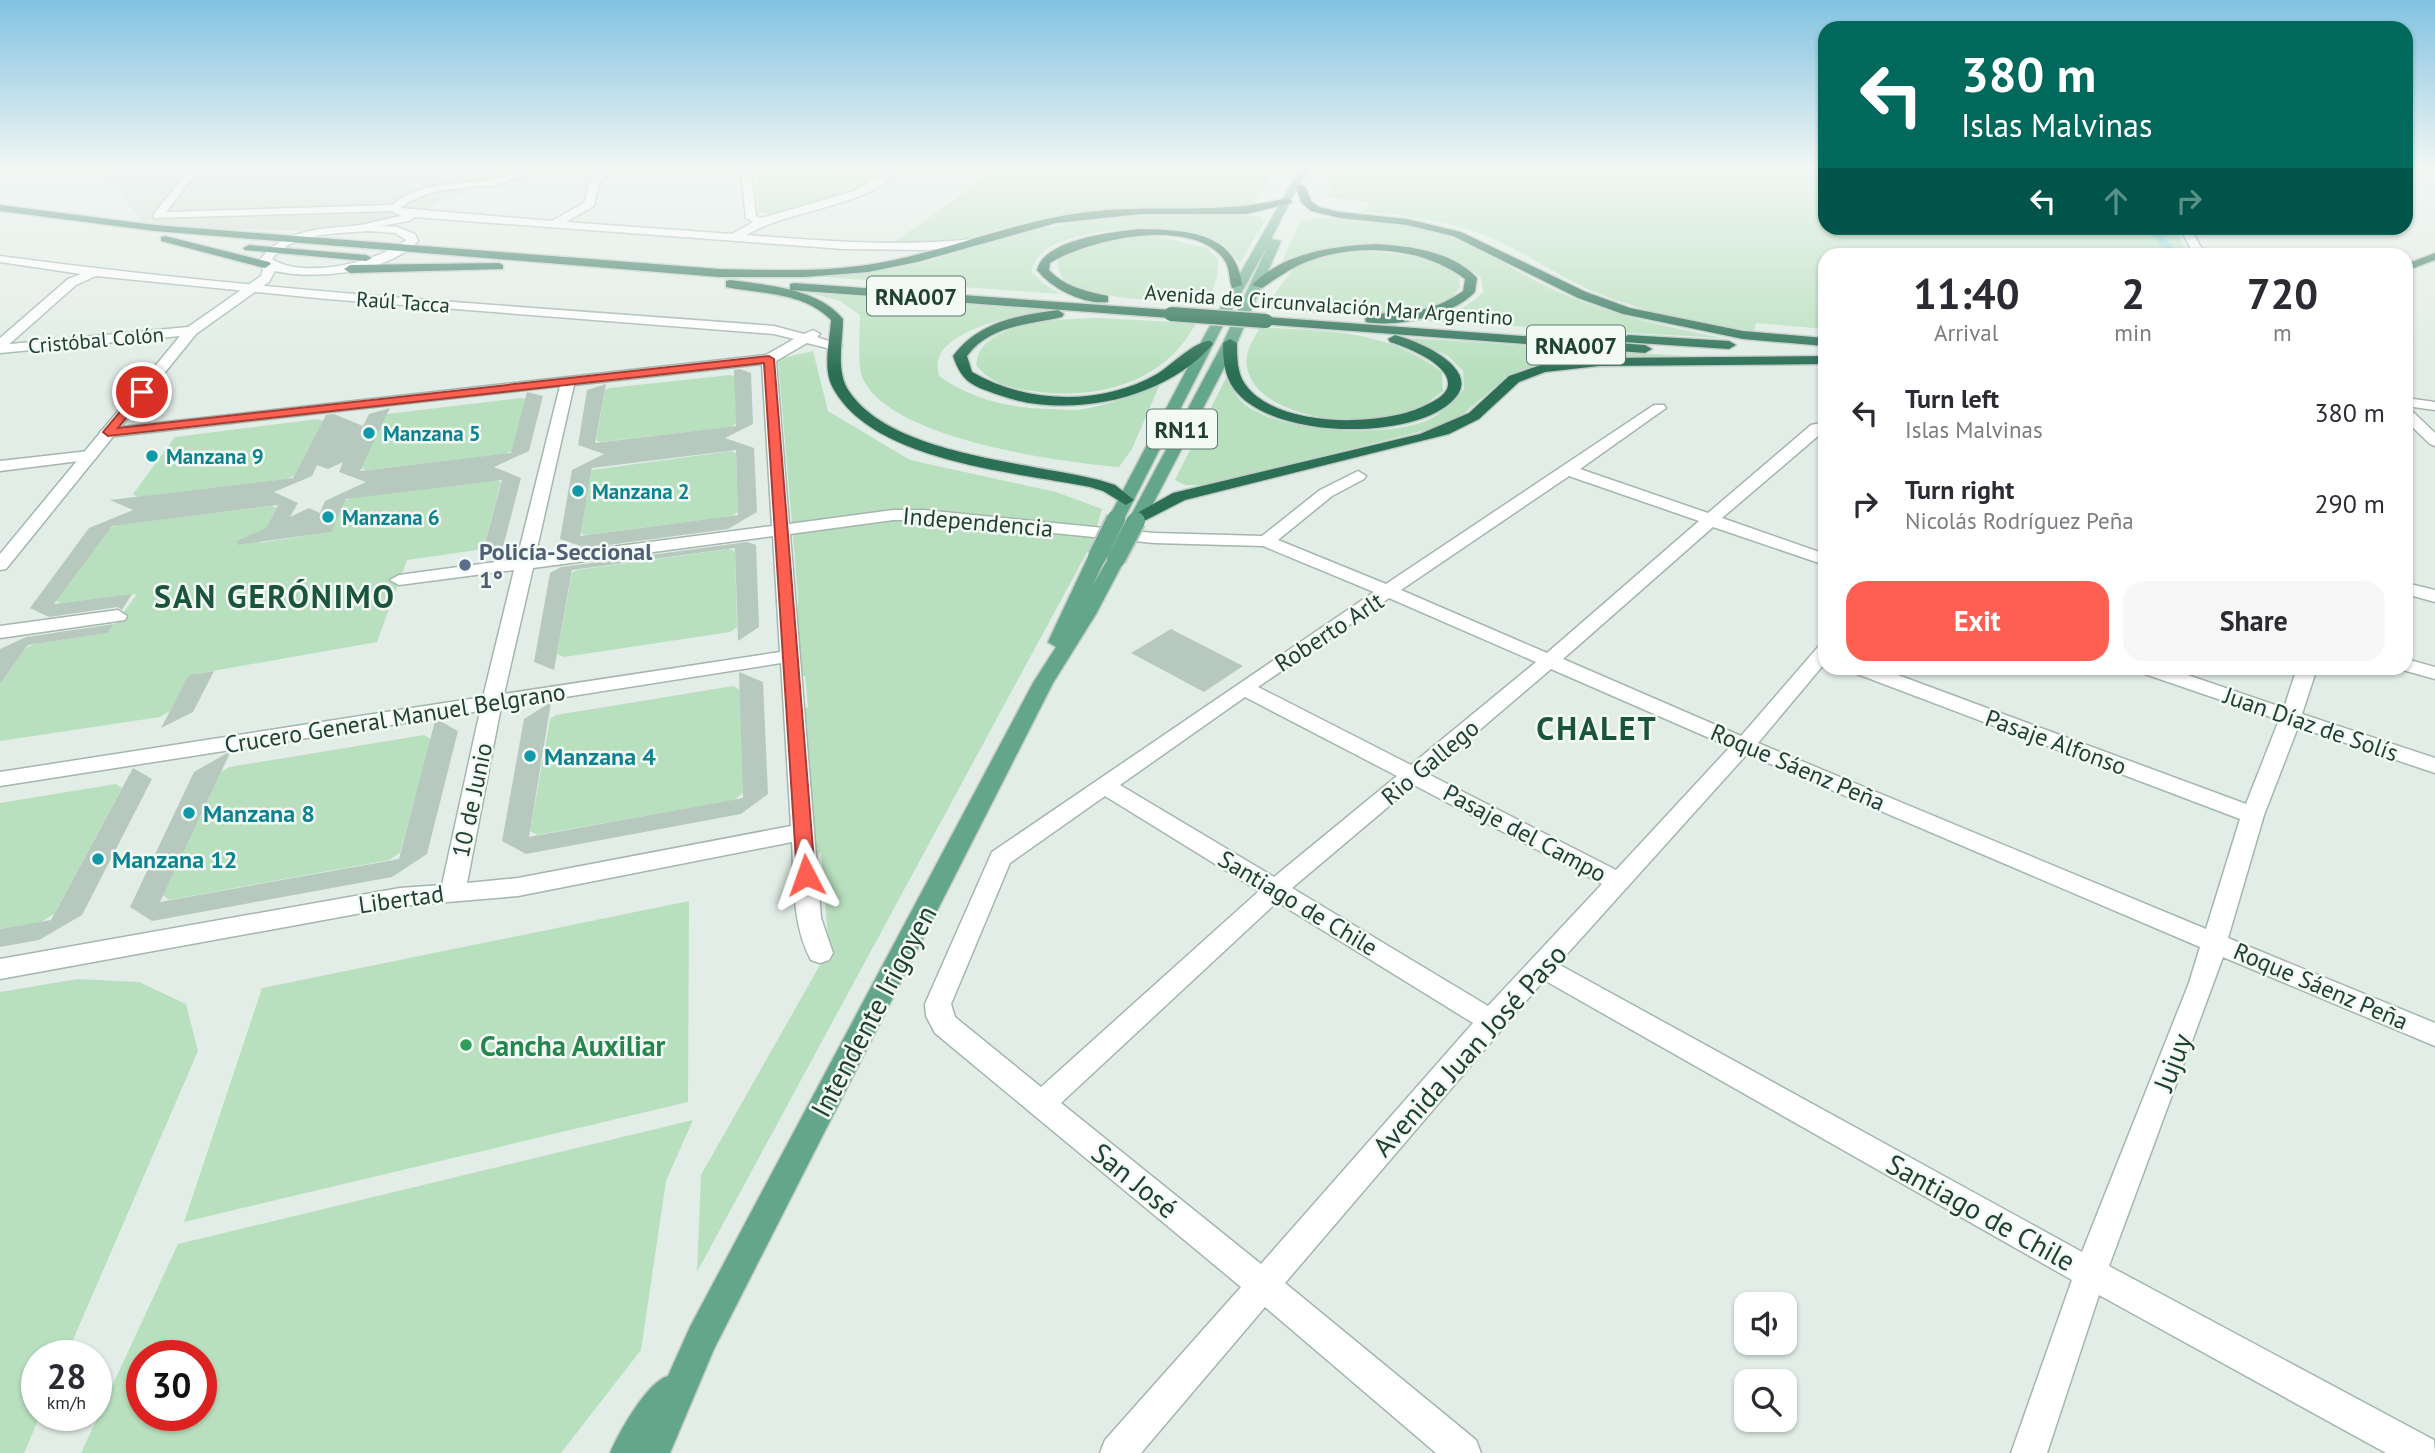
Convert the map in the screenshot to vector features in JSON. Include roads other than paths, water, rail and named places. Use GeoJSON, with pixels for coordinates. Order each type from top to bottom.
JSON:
{"type":"FeatureCollection","features":[{"type":"Feature","properties":{"kind":"highway","name":"RNA007"},"geometry":{"type":"LineString","coordinates":[[148,237],[382,259],[713,277],[1130,308]]}},
{"type":"Feature","properties":{"kind":"highway","name":"RNA007"},"geometry":{"type":"LineString","coordinates":[[286,237],[409,242],[713,277]]}},
{"type":"Feature","properties":{"kind":"highway"},"geometry":{"type":"LineString","coordinates":[[713,277],[832,272],[911,260],[992,237]]}},
{"type":"Feature","properties":{"kind":"highway"},"geometry":{"type":"LineString","coordinates":[[1104,237],[1089,239],[1059,250],[1045,261],[1043,270],[1063,287],[1130,308]]}},
{"type":"Feature","properties":{"kind":"highway"},"geometry":{"type":"LineString","coordinates":[[1183,237],[1201,240],[1218,248],[1231,261],[1236,285]]}},
{"type":"Feature","properties":{"kind":"highway"},"geometry":{"type":"LineString","coordinates":[[1466,237],[1570,290],[1627,311],[1697,328],[1818,343]]}},
{"type":"Feature","properties":{"kind":"highway","name":"RNA007"},"geometry":{"type":"LineString","coordinates":[[164,239],[269,265]]}},
{"type":"Feature","properties":{"kind":"highway"},"geometry":{"type":"LineString","coordinates":[[1258,285],[1286,267],[1314,255],[1361,249],[1423,254],[1452,264],[1471,278],[1469,292],[1461,300],[1445,308],[1408,316],[1342,320]]}},
{"type":"Feature","properties":{"kind":"highway"},"geometry":{"type":"LineString","coordinates":[[2413,265],[2435,256]]}},
{"type":"Feature","properties":{"kind":"highway","name":"RNA007"},"geometry":{"type":"LineString","coordinates":[[332,270],[505,267]]}},
{"type":"Feature","properties":{"kind":"highway"},"geometry":{"type":"LineString","coordinates":[[2413,278],[2435,270]]}},
{"type":"Feature","properties":{"kind":"highway"},"geometry":{"type":"LineString","coordinates":[[713,277],[817,302],[834,314],[837,325],[836,377],[839,387],[855,408],[882,428],[966,458],[1093,483],[1109,488],[1126,500]]}},
{"type":"Feature","properties":{"kind":"highway"},"geometry":{"type":"LineString","coordinates":[[1130,308],[1079,312],[1015,322],[989,331],[972,341],[960,356],[961,366],[966,374],[976,381],[1009,394],[1060,400],[1094,398],[1126,392],[1161,378],[1206,344]]}},
{"type":"Feature","properties":{"kind":"highway","name":"Avenida de Circunvalación Mar Argentino"},"geometry":{"type":"LineString","coordinates":[[1130,308],[1690,343],[1818,344]]}},
{"type":"Feature","properties":{"kind":"highway","name":"Avenida de Circunvalación Mar Argentino"},"geometry":{"type":"LineString","coordinates":[[1268,318],[1328,326],[1687,352],[1818,357]]}},
{"type":"Feature","properties":{"kind":"highway"},"geometry":{"type":"LineString","coordinates":[[1230,343],[1233,374],[1243,391],[1265,407],[1290,416],[1350,424],[1401,420],[1446,401],[1455,387],[1453,373],[1439,359],[1418,346],[1328,326]]}},
{"type":"Feature","properties":{"kind":"highway"},"geometry":{"type":"LineString","coordinates":[[1137,519],[1161,503],[1179,496],[1425,437],[1455,426],[1477,414],[1516,378],[1535,371],[1599,362],[1818,357]]}},
{"type":"Feature","properties":{"kind":"main road","name":"Intendente Irigoyen"},"geometry":{"type":"LineString","coordinates":[[652,1453],[702,1338],[1043,683],[1087,614],[1116,519],[1236,285],[1265,237]]}},
{"type":"Feature","properties":{"kind":"main road","name":"Intendente Irigoyen"},"geometry":{"type":"LineString","coordinates":[[1106,558],[1137,519],[1230,343],[1279,237]]}},
{"type":"Feature","properties":{"kind":"main road","name":"Intendente Irigoyen"},"geometry":{"type":"LineString","coordinates":[[628,1453],[702,1338]]}},
{"type":"Feature","properties":{"kind":"street"},"geometry":{"type":"LineString","coordinates":[[0,565],[191,331],[254,290],[269,274],[267,256],[273,250],[309,237]]}},
{"type":"Feature","properties":{"kind":"street"},"geometry":{"type":"LineString","coordinates":[[402,237],[409,242]]}},
{"type":"Feature","properties":{"kind":"street"},"geometry":{"type":"LineString","coordinates":[[409,242],[410,237]]}},
{"type":"Feature","properties":{"kind":"street"},"geometry":{"type":"LineString","coordinates":[[719,237],[909,247],[974,242]]}},
{"type":"Feature","properties":{"kind":"street"},"geometry":{"type":"LineString","coordinates":[[254,290],[382,259],[409,242]]}},
{"type":"Feature","properties":{"kind":"street"},"geometry":{"type":"LineString","coordinates":[[909,247],[915,253],[911,260]]}},
{"type":"Feature","properties":{"kind":"street","name":"Raúl Tacca"},"geometry":{"type":"LineString","coordinates":[[0,261],[254,290],[774,330],[835,346]]}},
{"type":"Feature","properties":{"kind":"street"},"geometry":{"type":"LineString","coordinates":[[269,265],[293,271],[332,270]]}},
{"type":"Feature","properties":{"kind":"street"},"geometry":{"type":"LineString","coordinates":[[0,347],[72,282],[94,272]]}},
{"type":"Feature","properties":{"kind":"street"},"geometry":{"type":"LineString","coordinates":[[108,432],[769,359],[806,338],[837,325]]}},
{"type":"Feature","properties":{"kind":"street","name":"Cristóbal Colón"},"geometry":{"type":"LineString","coordinates":[[0,347],[191,331]]}},
{"type":"Feature","properties":{"kind":"street"},"geometry":{"type":"LineString","coordinates":[[769,359],[809,918],[820,953]]}},
{"type":"Feature","properties":{"kind":"street","name":"10 de Junio"},"geometry":{"type":"LineString","coordinates":[[453,891],[492,702],[568,382]]}},
{"type":"Feature","properties":{"kind":"street"},"geometry":{"type":"LineString","coordinates":[[2413,403],[2435,407]]}},
{"type":"Feature","properties":{"kind":"street","name":"Roberto Arlt"},"geometry":{"type":"LineString","coordinates":[[1000,858],[1244,688],[1659,408]]}},
{"type":"Feature","properties":{"kind":"street"},"geometry":{"type":"LineString","coordinates":[[2413,420],[2430,436]]}},
{"type":"Feature","properties":{"kind":"street","name":"Rio Gallego"},"geometry":{"type":"LineString","coordinates":[[1042,1103],[1276,889],[1549,661],[1818,428]]}},
{"type":"Feature","properties":{"kind":"street"},"geometry":{"type":"LineString","coordinates":[[0,466],[89,456]]}},
{"type":"Feature","properties":{"kind":"street"},"geometry":{"type":"LineString","coordinates":[[1568,470],[1818,558]]}},
{"type":"Feature","properties":{"kind":"street"},"geometry":{"type":"LineString","coordinates":[[1266,541],[1318,498],[1359,476]]}},
{"type":"Feature","properties":{"kind":"street","name":"Independencia"},"geometry":{"type":"LineString","coordinates":[[399,580],[893,515],[924,514],[1154,538],[1266,541]]}},
{"type":"Feature","properties":{"kind":"street","name":"Roque Sáenz Peña"},"geometry":{"type":"LineString","coordinates":[[1266,541],[2435,1035]]}},
{"type":"Feature","properties":{"kind":"street"},"geometry":{"type":"LineString","coordinates":[[2413,590],[2435,596]]}},
{"type":"Feature","properties":{"kind":"street"},"geometry":{"type":"LineString","coordinates":[[0,632],[118,616]]}},
{"type":"Feature","properties":{"kind":"street","name":"Crucero General Manuel Belgrano"},"geometry":{"type":"LineString","coordinates":[[0,779],[790,656]]}},
{"type":"Feature","properties":{"kind":"street","name":"Avenida Juan José Paso"},"geometry":{"type":"LineString","coordinates":[[1118,1453],[1491,1021],[1818,661]]}},
{"type":"Feature","properties":{"kind":"street"},"geometry":{"type":"LineString","coordinates":[[2413,666],[2435,673]]}},
{"type":"Feature","properties":{"kind":"street","name":"Pasaje Alfonso"},"geometry":{"type":"LineString","coordinates":[[1878,675],[2253,815]]}},
{"type":"Feature","properties":{"kind":"street","name":"Juan Díaz de Solís"},"geometry":{"type":"LineString","coordinates":[[2167,675],[2435,766]]}},
{"type":"Feature","properties":{"kind":"street","name":"Jujuy"},"geometry":{"type":"LineString","coordinates":[[2029,1453],[2090,1273],[2202,983],[2253,815],[2291,717],[2304,675]]}},
{"type":"Feature","properties":{"kind":"street","name":"Pasaje del Campo"},"geometry":{"type":"LineString","coordinates":[[1244,688],[1619,882]]}},
{"type":"Feature","properties":{"kind":"street","name":"Santiago de Chile"},"geometry":{"type":"LineString","coordinates":[[1104,785],[1491,1021]]}},
{"type":"Feature","properties":{"kind":"street","name":"Libertad"},"geometry":{"type":"LineString","coordinates":[[0,970],[400,897],[518,887],[803,832]]}},
{"type":"Feature","properties":{"kind":"street","name":"San José"},"geometry":{"type":"LineString","coordinates":[[1000,858],[938,1004],[939,1017],[945,1025],[1264,1285],[1463,1453]]}},
{"type":"Feature","properties":{"kind":"street","name":"Santiago de Chile"},"geometry":{"type":"LineString","coordinates":[[1542,967],[2090,1273],[2421,1453]]}},
{"type":"Feature","properties":{"kind":"waterway"},"geometry":{"type":"LineString","coordinates":[[2159,237],[2168,248]]}},
{"type":"Feature","properties":{"kind":"place","name":"Manzana 5"},"geometry":{"type":"Point","coordinates":[369,433]}},
{"type":"Feature","properties":{"kind":"place","name":"Manzana 9"},"geometry":{"type":"Point","coordinates":[152,456]}},
{"type":"Feature","properties":{"kind":"place","name":"Manzana 2"},"geometry":{"type":"Point","coordinates":[578,491]}},
{"type":"Feature","properties":{"kind":"place","name":"Manzana 6"},"geometry":{"type":"Point","coordinates":[328,517]}},
{"type":"Feature","properties":{"kind":"place","name":"Policía-Seccional 1°"},"geometry":{"type":"Point","coordinates":[465,565]}},
{"type":"Feature","properties":{"kind":"place","name":"Manzana 4"},"geometry":{"type":"Point","coordinates":[530,756]}},
{"type":"Feature","properties":{"kind":"place","name":"Manzana 8"},"geometry":{"type":"Point","coordinates":[189,813]}},
{"type":"Feature","properties":{"kind":"place","name":"Manzana 12"},"geometry":{"type":"Point","coordinates":[98,859]}},
{"type":"Feature","properties":{"kind":"place","name":"Cancha Auxiliar"},"geometry":{"type":"Point","coordinates":[466,1045]}},
{"type":"Feature","properties":{"kind":"district","name":"SAN GERÓNIMO"},"geometry":{"type":"Point","coordinates":[275,596]}},
{"type":"Feature","properties":{"kind":"district","name":"CHALET"},"geometry":{"type":"Point","coordinates":[1597,728]}}]}
